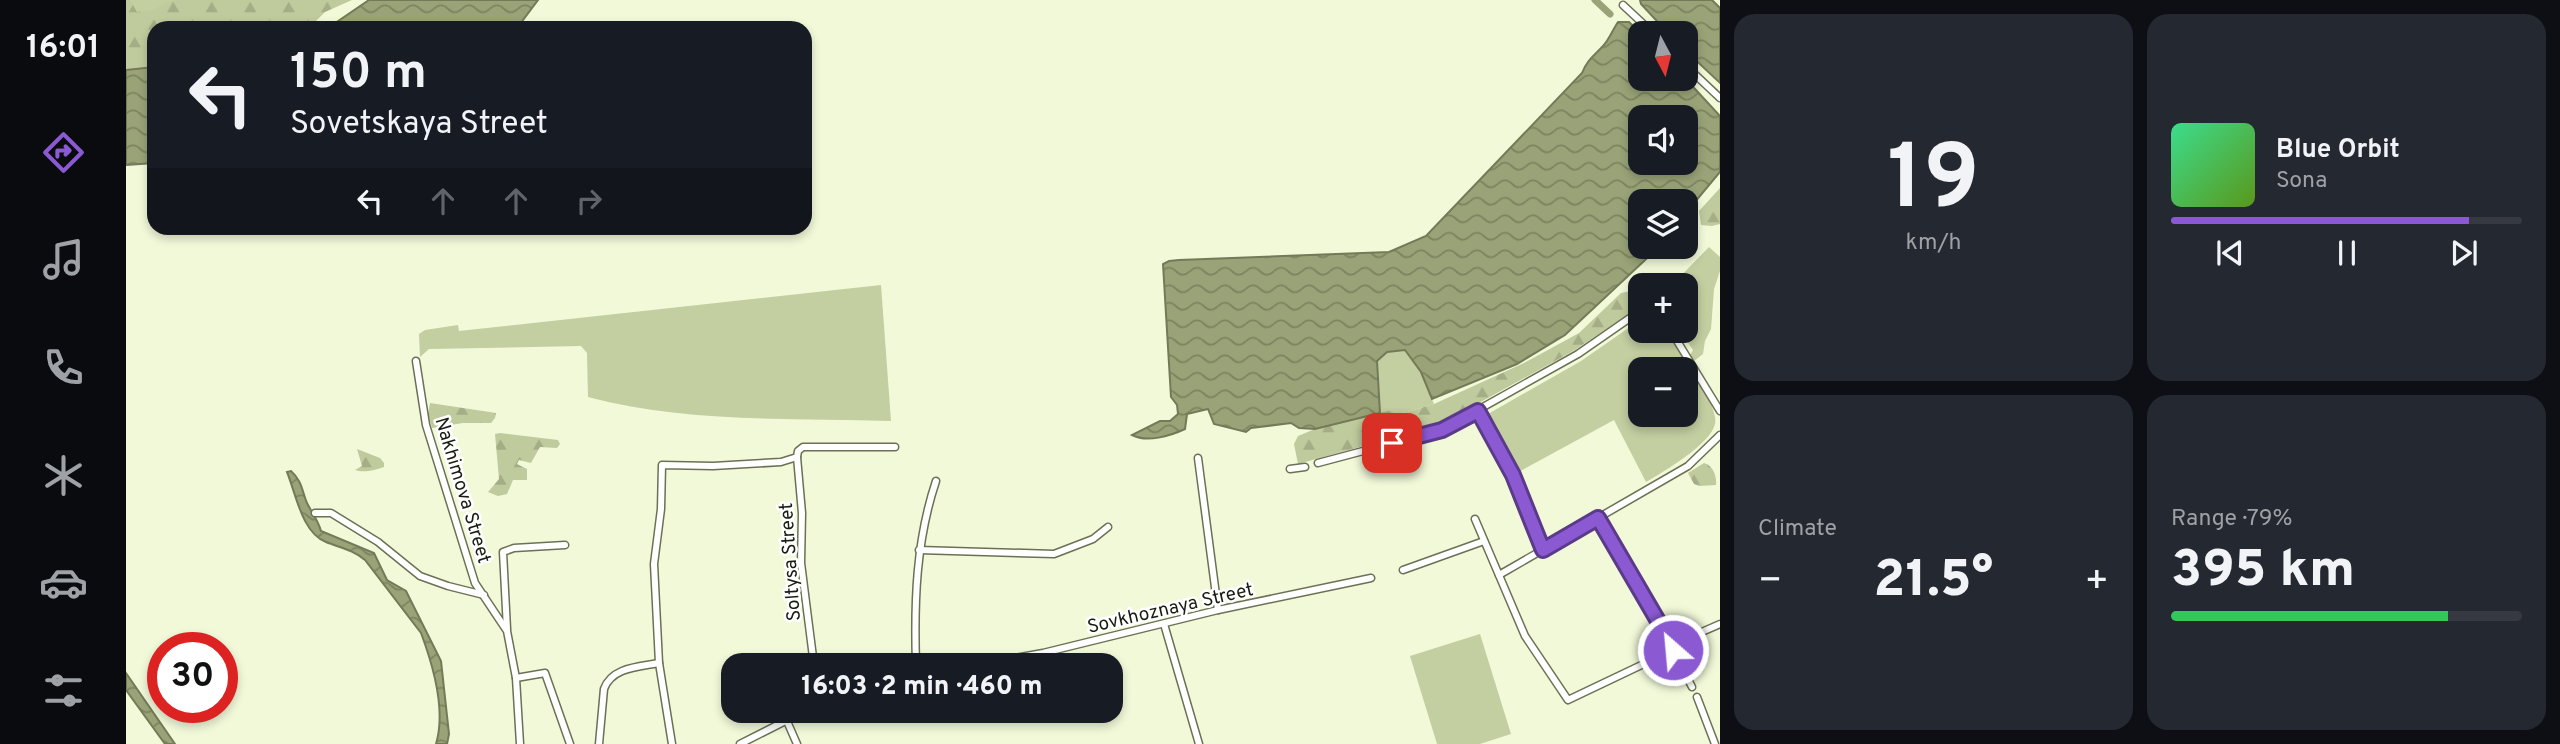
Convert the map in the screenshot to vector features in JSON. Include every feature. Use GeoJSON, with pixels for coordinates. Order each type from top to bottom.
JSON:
{"type":"FeatureCollection","features":[{"type":"Feature","properties":{"kind":"street"},"geometry":{"type":"LineString","coordinates":[[1623,5],[1640,21]]}},
{"type":"Feature","properties":{"kind":"street"},"geometry":{"type":"LineString","coordinates":[[1698,77],[1720,98]]}},
{"type":"Feature","properties":{"kind":"street"},"geometry":{"type":"LineString","coordinates":[[1318,463],[1442,430],[1578,354],[1628,319]]}},
{"type":"Feature","properties":{"kind":"street"},"geometry":{"type":"LineString","coordinates":[[1678,343],[1720,411]]}},
{"type":"Feature","properties":{"kind":"street","name":"Nakhimova Street"},"geometry":{"type":"LineString","coordinates":[[416,361],[426,425],[475,583],[507,631],[516,678],[520,744]]}},
{"type":"Feature","properties":{"kind":"street"},"geometry":{"type":"LineString","coordinates":[[1478,411],[1513,475],[1543,550]]}},
{"type":"Feature","properties":{"kind":"street"},"geometry":{"type":"LineString","coordinates":[[1499,575],[1688,466],[1720,435]]}},
{"type":"Feature","properties":{"kind":"street"},"geometry":{"type":"LineString","coordinates":[[672,744],[659,663],[654,564],[661,509],[662,464],[713,466],[780,462],[797,457],[798,451],[803,447],[895,447]]}},
{"type":"Feature","properties":{"kind":"street","name":"Soltysa Street"},"geometry":{"type":"LineString","coordinates":[[797,457],[802,513],[801,563],[812,653]]}},
{"type":"Feature","properties":{"kind":"street"},"geometry":{"type":"LineString","coordinates":[[1198,458],[1218,610]]}},
{"type":"Feature","properties":{"kind":"street"},"geometry":{"type":"LineString","coordinates":[[1290,469],[1305,467]]}},
{"type":"Feature","properties":{"kind":"street"},"geometry":{"type":"LineString","coordinates":[[916,653],[919,551],[936,481]]}},
{"type":"Feature","properties":{"kind":"street"},"geometry":{"type":"LineString","coordinates":[[315,513],[331,513],[378,542],[420,576],[485,596]]}},
{"type":"Feature","properties":{"kind":"street"},"geometry":{"type":"LineString","coordinates":[[1598,518],[1692,687]]}},
{"type":"Feature","properties":{"kind":"street"},"geometry":{"type":"LineString","coordinates":[[1475,519],[1525,636],[1568,700],[1720,624]]}},
{"type":"Feature","properties":{"kind":"street"},"geometry":{"type":"LineString","coordinates":[[919,551],[1054,554],[1093,539],[1108,527]]}},
{"type":"Feature","properties":{"kind":"street"},"geometry":{"type":"LineString","coordinates":[[1404,570],[1484,541]]}},
{"type":"Feature","properties":{"kind":"street"},"geometry":{"type":"LineString","coordinates":[[507,631],[503,552],[514,548],[565,545]]}},
{"type":"Feature","properties":{"kind":"street","name":"Sovkhoznaya Street"},"geometry":{"type":"LineString","coordinates":[[1042,653],[1218,610],[1371,578]]}},
{"type":"Feature","properties":{"kind":"street"},"geometry":{"type":"LineString","coordinates":[[1164,624],[1199,744]]}},
{"type":"Feature","properties":{"kind":"street"},"geometry":{"type":"LineString","coordinates":[[599,744],[607,682],[622,671],[659,663]]}},
{"type":"Feature","properties":{"kind":"street"},"geometry":{"type":"LineString","coordinates":[[516,678],[545,673],[570,744]]}},
{"type":"Feature","properties":{"kind":"street"},"geometry":{"type":"LineString","coordinates":[[1697,697],[1715,744]]}},
{"type":"Feature","properties":{"kind":"street"},"geometry":{"type":"LineString","coordinates":[[740,744],[779,723]]}},
{"type":"Feature","properties":{"kind":"street"},"geometry":{"type":"LineString","coordinates":[[788,723],[797,744]]}},
{"type":"Feature","properties":{"kind":"shaded area"},"geometry":{"type":"Polygon","coordinates":[[[126,0],[186,0],[129,22],[126,0]]]}},
{"type":"Feature","properties":{"kind":"shaded area"},"geometry":{"type":"Polygon","coordinates":[[[1709,247],[1720,257],[1711,329],[1703,354],[1698,358],[1689,357],[1693,350],[1688,343],[1698,343],[1698,273],[1684,273],[1709,247]]]}},
{"type":"Feature","properties":{"kind":"shaded area"},"geometry":{"type":"Polygon","coordinates":[[[881,285],[891,421],[700,415],[588,397],[587,353],[581,346],[429,349],[420,357],[419,334],[425,330],[458,325],[459,331],[881,285]]]}},
{"type":"Feature","properties":{"kind":"shaded area"},"geometry":{"type":"Polygon","coordinates":[[[1628,328],[1628,343],[1674,343],[1684,357],[1628,357],[1628,427],[1698,427],[1698,379],[1711,404],[1715,424],[1712,432],[1696,449],[1646,482],[1614,420],[1513,475],[1481,418],[1581,361],[1628,328]]]}},
{"type":"Feature","properties":{"kind":"shaded area"},"geometry":{"type":"Polygon","coordinates":[[[1405,350],[1421,372],[1434,404],[1400,414],[1391,410],[1380,413],[1377,361],[1387,352],[1405,350]]]}},
{"type":"Feature","properties":{"kind":"shaded area"},"geometry":{"type":"Polygon","coordinates":[[[1480,634],[1511,734],[1480,744],[1437,744],[1410,656],[1480,634]]]}},
{"type":"Feature","properties":{"kind":"green space"},"geometry":{"type":"Polygon","coordinates":[[[126,0],[130,0],[137,12],[152,10],[173,0],[352,0],[325,12],[316,21],[147,21],[147,68],[126,70],[126,0]]]}},
{"type":"Feature","properties":{"kind":"green space"},"geometry":{"type":"Polygon","coordinates":[[[1720,188],[1720,224],[1701,225],[1699,211],[1720,188]]]}},
{"type":"Feature","properties":{"kind":"green space"},"geometry":{"type":"Polygon","coordinates":[[[1628,292],[1628,314],[1575,350],[1439,425],[1298,464],[1294,444],[1298,436],[1315,429],[1391,410],[1400,414],[1434,404],[1524,363],[1579,333],[1621,293],[1628,292]]]}},
{"type":"Feature","properties":{"kind":"green space"},"geometry":{"type":"Polygon","coordinates":[[[430,403],[496,413],[491,423],[463,423],[432,428],[428,414],[430,403]]]}},
{"type":"Feature","properties":{"kind":"green space"},"geometry":{"type":"Polygon","coordinates":[[[495,434],[558,440],[560,444],[557,448],[540,447],[531,463],[519,460],[517,464],[527,469],[527,480],[513,480],[507,494],[498,496],[488,492],[499,479],[495,434]]]}},
{"type":"Feature","properties":{"kind":"green space"},"geometry":{"type":"Polygon","coordinates":[[[357,449],[380,458],[384,467],[366,471],[355,470],[362,466],[357,449]]]}},
{"type":"Feature","properties":{"kind":"green space"},"geometry":{"type":"Polygon","coordinates":[[[1704,463],[1714,472],[1716,485],[1694,484],[1688,473],[1704,463]]]}},
{"type":"Feature","properties":{"kind":"water"},"geometry":{"type":"Polygon","coordinates":[[[369,0],[538,0],[522,21],[338,21],[369,0]]]}},
{"type":"Feature","properties":{"kind":"water"},"geometry":{"type":"Polygon","coordinates":[[[1640,0],[1712,0],[1720,8],[1720,83],[1698,62],[1698,21],[1657,21],[1640,0]]]}},
{"type":"Feature","properties":{"kind":"water"},"geometry":{"type":"Polygon","coordinates":[[[1618,22],[1628,22],[1628,91],[1697,91],[1720,116],[1720,172],[1698,198],[1698,189],[1628,189],[1628,259],[1646,259],[1628,273],[1628,276],[1565,335],[1517,364],[1432,399],[1421,372],[1405,350],[1387,352],[1377,361],[1380,413],[1315,429],[1299,428],[1291,423],[1251,428],[1246,432],[1214,424],[1208,409],[1187,414],[1185,429],[1172,434],[1158,438],[1132,435],[1160,421],[1170,421],[1178,414],[1177,405],[1171,397],[1163,264],[1179,260],[1389,252],[1426,236],[1582,73],[1588,61],[1607,41],[1618,22]]]}},
{"type":"Feature","properties":{"kind":"water"},"geometry":{"type":"Polygon","coordinates":[[[147,68],[147,164],[126,165],[126,70],[147,68]]]}},
{"type":"Feature","properties":{"kind":"water"},"geometry":{"type":"Polygon","coordinates":[[[291,471],[300,482],[321,531],[374,553],[387,580],[406,591],[441,661],[449,734],[447,744],[436,744],[439,703],[434,673],[421,633],[365,560],[351,551],[326,542],[311,530],[305,522],[287,472],[291,471]]]}},
{"type":"Feature","properties":{"kind":"water"},"geometry":{"type":"Polygon","coordinates":[[[126,673],[147,703],[147,719],[126,690],[126,673]]]}},
{"type":"Feature","properties":{"kind":"water"},"geometry":{"type":"Polygon","coordinates":[[[150,723],[161,723],[175,744],[165,744],[150,723]]]}},
{"type":"Feature","properties":{"kind":"waterway"},"geometry":{"type":"LineString","coordinates":[[1595,0],[1610,14]]}},
{"type":"Feature","properties":{"kind":"route"},"geometry":{"type":"LineString","coordinates":[[1392,443],[1442,430],[1478,411],[1513,475],[1543,550],[1598,518],[1673,650]]}}]}
